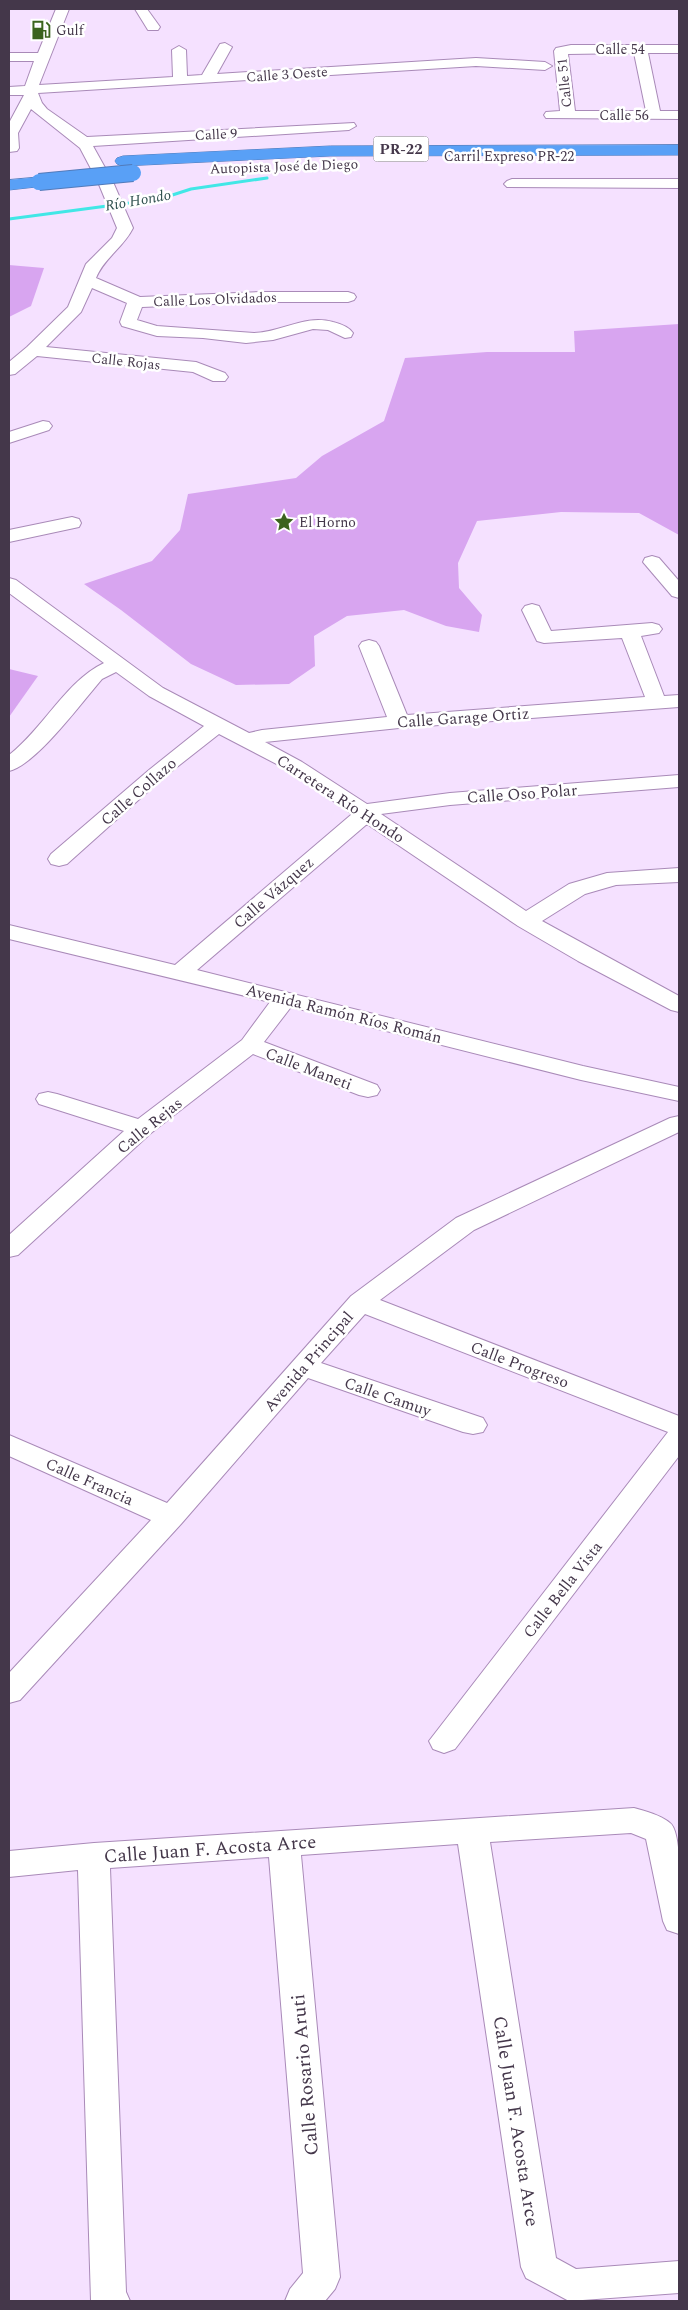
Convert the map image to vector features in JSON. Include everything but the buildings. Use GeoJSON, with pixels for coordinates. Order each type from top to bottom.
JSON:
{"type":"FeatureCollection","features":[{"type":"Feature","properties":{"kind":"highway","name":"Autopista José de Diego"},"geometry":{"type":"LineString","coordinates":[[9,185],[36,176],[330,151],[679,150]]}},
{"type":"Feature","properties":{"kind":"highway","name":"Carril Expreso PR-22"},"geometry":{"type":"LineString","coordinates":[[128,167],[384,156],[679,157]]}},
{"type":"Feature","properties":{"kind":"highway","name":"Autopista José de Diego"},"geometry":{"type":"LineString","coordinates":[[128,167],[363,163],[679,163]]}},
{"type":"Feature","properties":{"kind":"highway","name":"Autopista José de Diego"},"geometry":{"type":"LineString","coordinates":[[9,171],[36,176]]}},
{"type":"Feature","properties":{"kind":"highway"},"geometry":{"type":"LineString","coordinates":[[9,178],[36,176]]}},
{"type":"Feature","properties":{"kind":"street"},"geometry":{"type":"LineString","coordinates":[[12,148],[11,133],[30,93],[42,57],[62,9]]}},
{"type":"Feature","properties":{"kind":"street"},"geometry":{"type":"LineString","coordinates":[[141,9],[153,27]]}},
{"type":"Feature","properties":{"kind":"street"},"geometry":{"type":"LineString","coordinates":[[207,79],[226,47]]}},
{"type":"Feature","properties":{"kind":"street","name":"Calle 54"},"geometry":{"type":"LineString","coordinates":[[560,51],[571,49],[679,49]]}},
{"type":"Feature","properties":{"kind":"street"},"geometry":{"type":"LineString","coordinates":[[640,49],[654,115]]}},
{"type":"Feature","properties":{"kind":"street"},"geometry":{"type":"LineString","coordinates":[[179,50],[180,81]]}},
{"type":"Feature","properties":{"kind":"street","name":"Calle 51"},"geometry":{"type":"LineString","coordinates":[[560,51],[568,115]]}},
{"type":"Feature","properties":{"kind":"street"},"geometry":{"type":"LineString","coordinates":[[9,57],[42,57]]}},
{"type":"Feature","properties":{"kind":"street","name":"Calle 3 Oeste"},"geometry":{"type":"LineString","coordinates":[[9,91],[30,93],[207,79],[476,62],[544,66]]}},
{"type":"Feature","properties":{"kind":"street"},"geometry":{"type":"LineString","coordinates":[[9,370],[33,351],[75,309],[94,264],[119,240],[125,228],[112,196],[82,142],[41,110],[30,93]]}},
{"type":"Feature","properties":{"kind":"street","name":"Calle 56"},"geometry":{"type":"LineString","coordinates":[[551,115],[679,115]]}},
{"type":"Feature","properties":{"kind":"street","name":"Calle 9"},"geometry":{"type":"LineString","coordinates":[[82,142],[349,126]]}},
{"type":"Feature","properties":{"kind":"street"},"geometry":{"type":"LineString","coordinates":[[512,184],[679,184]]}},
{"type":"Feature","properties":{"kind":"street","name":"Calle Los Olvidados"},"geometry":{"type":"LineString","coordinates":[[86,280],[138,302],[261,297],[348,298]]}},
{"type":"Feature","properties":{"kind":"street"},"geometry":{"type":"LineString","coordinates":[[138,302],[134,304],[128,322],[152,332],[204,333],[239,338],[262,338],[303,326],[326,323],[345,333]]}},
{"type":"Feature","properties":{"kind":"street","name":"Calle Rojas"},"geometry":{"type":"LineString","coordinates":[[33,351],[196,367],[218,376]]}},
{"type":"Feature","properties":{"kind":"street"},"geometry":{"type":"LineString","coordinates":[[9,438],[43,426]]}},
{"type":"Feature","properties":{"kind":"street"},"geometry":{"type":"LineString","coordinates":[[9,536],[72,523]]}},
{"type":"Feature","properties":{"kind":"street"},"geometry":{"type":"LineString","coordinates":[[652,562],[679,592]]}},
{"type":"Feature","properties":{"kind":"street","name":"Carretera Río Hondo"},"geometry":{"type":"LineString","coordinates":[[9,584],[156,692],[295,766],[526,921],[586,956],[679,1005]]}},
{"type":"Feature","properties":{"kind":"street"},"geometry":{"type":"LineString","coordinates":[[532,610],[544,637],[652,629]]}},
{"type":"Feature","properties":{"kind":"street"},"geometry":{"type":"LineString","coordinates":[[629,632],[657,703]]}},
{"type":"Feature","properties":{"kind":"street"},"geometry":{"type":"LineString","coordinates":[[369,646],[399,722]]}},
{"type":"Feature","properties":{"kind":"street"},"geometry":{"type":"LineString","coordinates":[[9,765],[30,749],[96,675],[118,664]]}},
{"type":"Feature","properties":{"kind":"street","name":"Calle Garage Ortiz"},"geometry":{"type":"LineString","coordinates":[[248,742],[262,736],[399,722],[679,701]]}},
{"type":"Feature","properties":{"kind":"street","name":"Calle Collazo"},"geometry":{"type":"LineString","coordinates":[[59,859],[156,774],[217,725]]}},
{"type":"Feature","properties":{"kind":"street","name":"Calle Oso Polar"},"geometry":{"type":"LineString","coordinates":[[366,813],[376,808],[450,799],[679,781]]}},
{"type":"Feature","properties":{"kind":"street","name":"Calle Vázquez"},"geometry":{"type":"LineString","coordinates":[[180,973],[366,813]]}},
{"type":"Feature","properties":{"kind":"street"},"geometry":{"type":"LineString","coordinates":[[526,921],[577,889],[615,878],[679,875]]}},
{"type":"Feature","properties":{"kind":"street","name":"Avenida Ramón Ríos Román"},"geometry":{"type":"LineString","coordinates":[[10,933],[285,998],[581,1073],[679,1094]]}},
{"type":"Feature","properties":{"kind":"street","name":"Calle Rejas"},"geometry":{"type":"LineString","coordinates":[[9,1249],[142,1128],[250,1045],[285,998]]}},
{"type":"Feature","properties":{"kind":"street","name":"Calle Maneti"},"geometry":{"type":"LineString","coordinates":[[250,1045],[368,1090]]}},
{"type":"Feature","properties":{"kind":"street"},"geometry":{"type":"LineString","coordinates":[[48,1099],[142,1128]]}},
{"type":"Feature","properties":{"kind":"street","name":"Avenida Principal"},"geometry":{"type":"LineString","coordinates":[[9,1692],[171,1517],[360,1302],[465,1224],[679,1124]]}},
{"type":"Feature","properties":{"kind":"street","name":"Calle Progreso"},"geometry":{"type":"LineString","coordinates":[[360,1302],[679,1426]]}},
{"type":"Feature","properties":{"kind":"street","name":"Calle Camuy"},"geometry":{"type":"LineString","coordinates":[[303,1367],[473,1425]]}},
{"type":"Feature","properties":{"kind":"street","name":"Calle Bella Vista"},"geometry":{"type":"LineString","coordinates":[[444,1741],[679,1437]]}},
{"type":"Feature","properties":{"kind":"street","name":"Calle Francia"},"geometry":{"type":"LineString","coordinates":[[9,1445],[171,1517]]}},
{"type":"Feature","properties":{"kind":"street","name":"Calle Juan F. Acosta Arce"},"geometry":{"type":"LineString","coordinates":[[9,1864],[94,1856],[634,1820],[660,1832],[679,1921]]}},
{"type":"Feature","properties":{"kind":"street","name":"Calle Juan F. Acosta Arce"},"geometry":{"type":"LineString","coordinates":[[472,1830],[539,2267],[572,2286],[679,2276]]}},
{"type":"Feature","properties":{"kind":"street","name":"Calle Rosario Aruti"},"geometry":{"type":"LineString","coordinates":[[284,1843],[322,2277],[303,2301]]}},
{"type":"Feature","properties":{"kind":"street"},"geometry":{"type":"LineString","coordinates":[[94,1856],[108,2298],[112,2301]]}},
{"type":"Feature","properties":{"kind":"shaded area"},"geometry":{"type":"Polygon","coordinates":[[[9,265],[44,268],[31,306],[9,317],[9,265]]]}},
{"type":"Feature","properties":{"kind":"shaded area"},"geometry":{"type":"Polygon","coordinates":[[[679,324],[679,535],[639,513],[561,512],[477,521],[458,563],[459,588],[482,615],[479,632],[446,626],[404,610],[347,616],[314,636],[315,666],[289,684],[236,685],[191,664],[84,584],[152,561],[180,530],[188,494],[296,478],[322,456],[384,421],[405,358],[487,352],[575,352],[574,331],[679,324]]]}},
{"type":"Feature","properties":{"kind":"shaded area"},"geometry":{"type":"Polygon","coordinates":[[[9,669],[38,676],[9,717],[9,669]]]}},
{"type":"Feature","properties":{"kind":"waterway","name":"Río Hondo"},"geometry":{"type":"LineString","coordinates":[[9,219],[160,199],[191,189],[267,178]]}},
{"type":"Feature","properties":{"kind":"place","name":"Gulf"},"geometry":{"type":"Point","coordinates":[41,30]}},
{"type":"Feature","properties":{"kind":"place","name":"El Horno"},"geometry":{"type":"Point","coordinates":[284,522]}}]}
